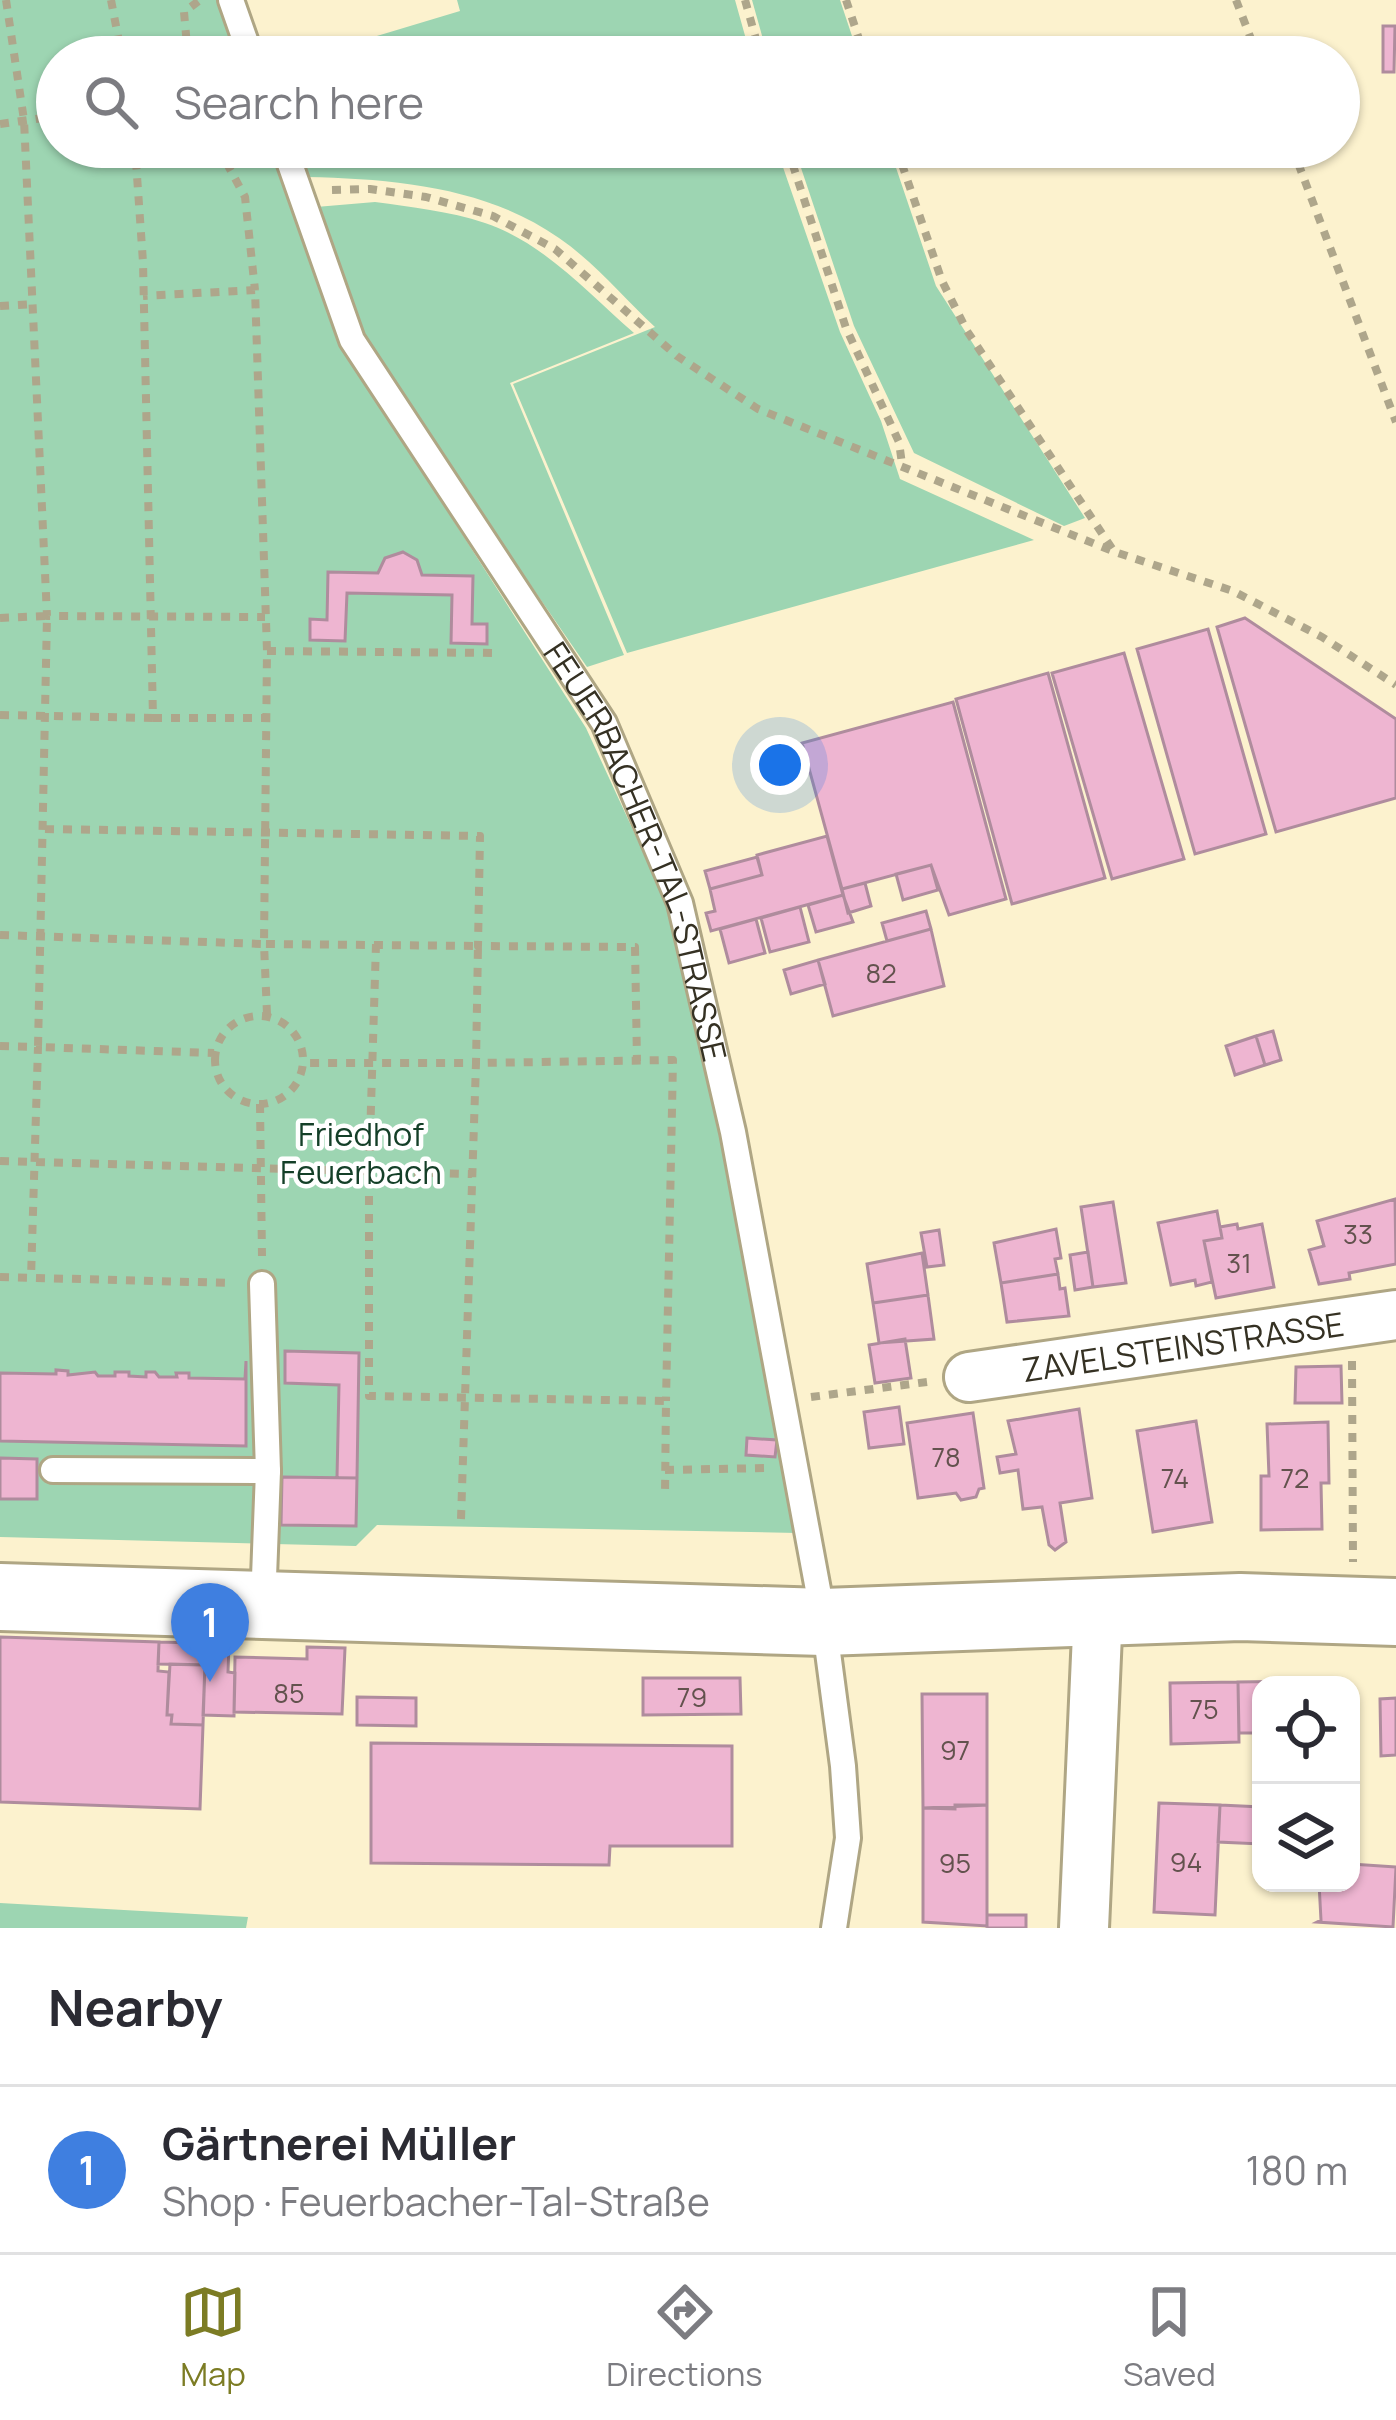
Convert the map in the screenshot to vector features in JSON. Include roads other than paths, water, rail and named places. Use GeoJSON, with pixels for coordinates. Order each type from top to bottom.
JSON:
{"type":"FeatureCollection","features":[{"type":"Feature","properties":{"kind":"main road"},"geometry":{"type":"LineString","coordinates":[[0,1597],[824,1622],[1240,1607],[1396,1612]]}},
{"type":"Feature","properties":{"kind":"street","name":"ZAVELSTEINSTRASSE"},"geometry":{"type":"LineString","coordinates":[[969,1378],[1374,1319]]}},
{"type":"Feature","properties":{"kind":"street"},"geometry":{"type":"LineString","coordinates":[[1084,1928],[1098,1611]]}},
{"type":"Feature","properties":{"kind":"lane"},"geometry":{"type":"LineString","coordinates":[[230,0],[243,36]]}},
{"type":"Feature","properties":{"kind":"lane","name":"FEUERBACHER-TAL-STRASSE"},"geometry":{"type":"LineString","coordinates":[[292,168],[352,340],[604,723],[680,903],[733,1132],[824,1622],[848,1838],[834,1928]]}},
{"type":"Feature","properties":{"kind":"lane"},"geometry":{"type":"LineString","coordinates":[[262,1283],[268,1472],[262,1606]]}},
{"type":"Feature","properties":{"kind":"lane"},"geometry":{"type":"LineString","coordinates":[[53,1470],[268,1472]]}},
{"type":"Feature","properties":{"kind":"place","name":"Gärtnerei Müller"},"geometry":{"type":"Point","coordinates":[210,1682]}},
{"type":"Feature","properties":{"kind":"park label","name":"Friedhof Feuerbach"},"geometry":{"type":"Point","coordinates":[361,1152]}}]}
